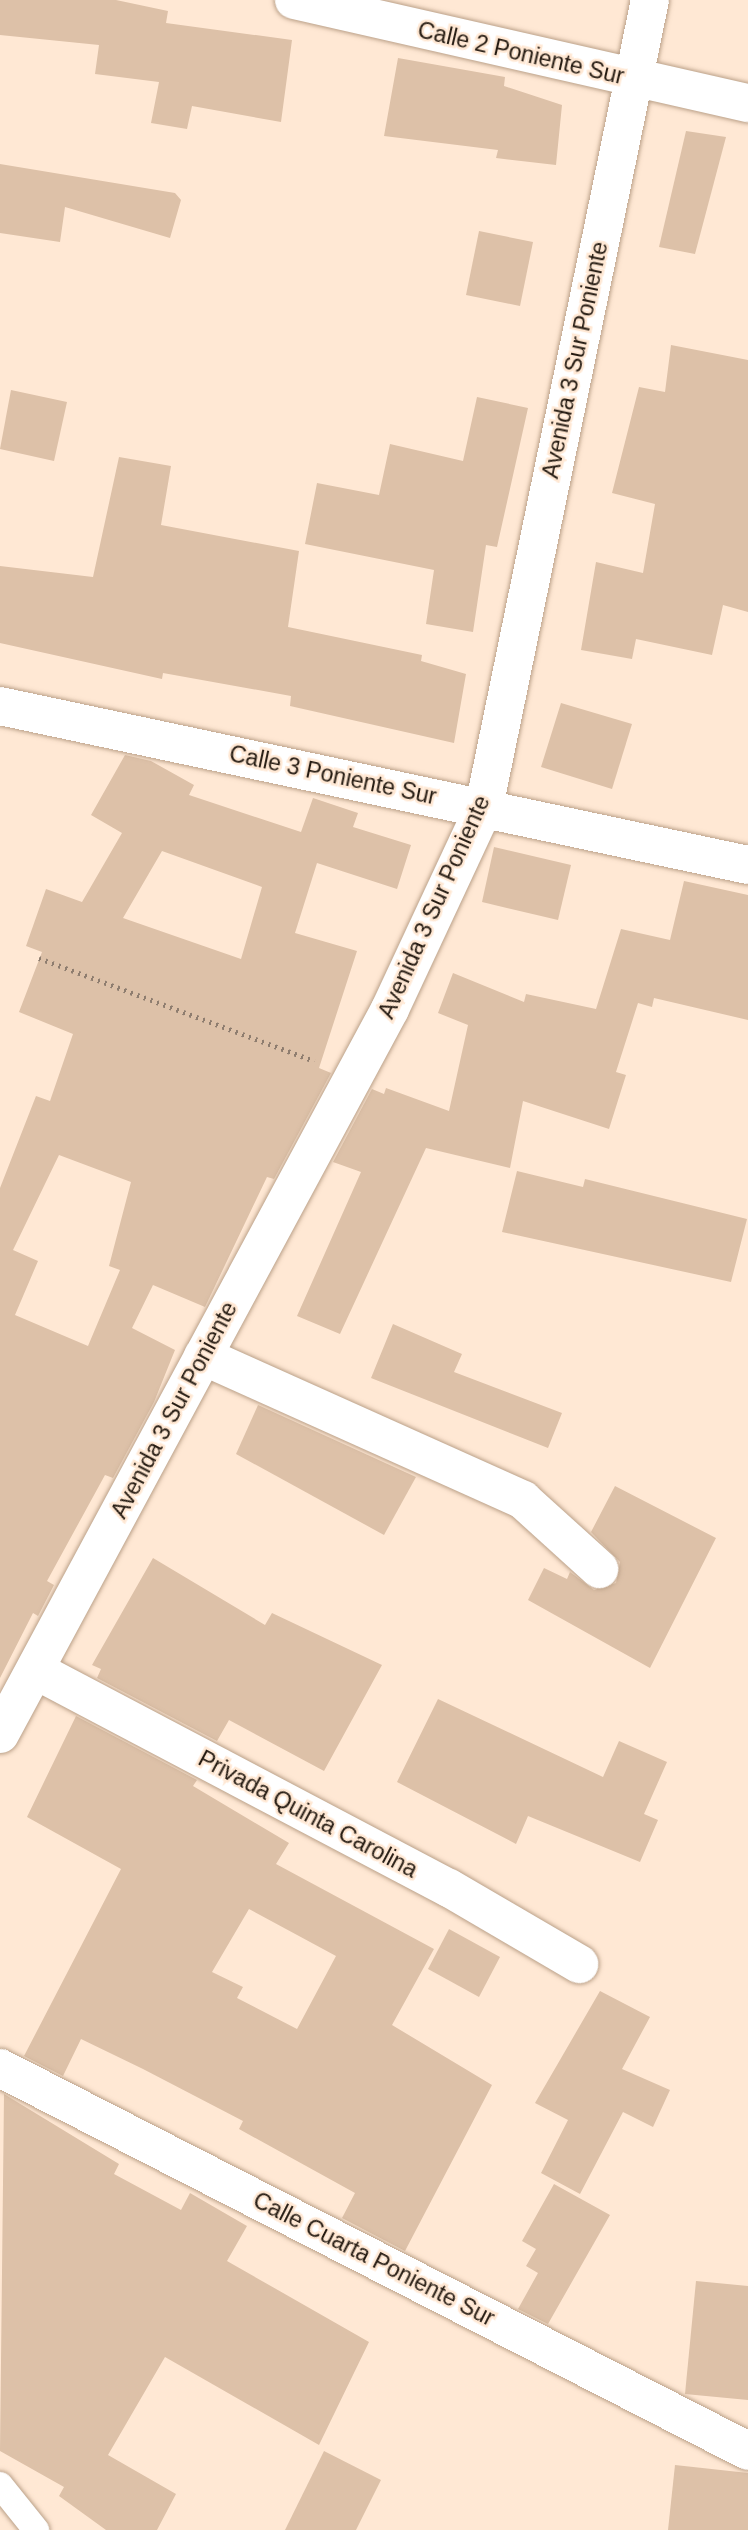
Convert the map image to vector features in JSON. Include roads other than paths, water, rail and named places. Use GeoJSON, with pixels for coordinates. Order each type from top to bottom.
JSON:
{"type":"FeatureCollection","features":[{"type":"Feature","properties":{"kind":"street","name":"Calle 2 Poniente Sur"},"geometry":{"type":"LineString","coordinates":[[294,0],[632,79],[748,103]]}},
{"type":"Feature","properties":{"kind":"street","name":"Avenida 3 Sur Poniente"},"geometry":{"type":"LineString","coordinates":[[0,1734],[354,1076],[484,807],[650,0]]}},
{"type":"Feature","properties":{"kind":"street","name":"Calle 3 Poniente Sur"},"geometry":{"type":"LineString","coordinates":[[0,706],[748,865]]}},
{"type":"Feature","properties":{"kind":"street"},"geometry":{"type":"LineString","coordinates":[[203,1356],[523,1500],[599,1569]]}},
{"type":"Feature","properties":{"kind":"street","name":"Privada Quinta Carolina"},"geometry":{"type":"LineString","coordinates":[[35,1670],[449,1888],[579,1964]]}},
{"type":"Feature","properties":{"kind":"street","name":"Calle Cuarta Poniente Sur"},"geometry":{"type":"LineString","coordinates":[[0,2068],[748,2451]]}},
{"type":"Feature","properties":{"kind":"lane"},"geometry":{"type":"LineString","coordinates":[[0,2485],[36,2530]]}}]}
